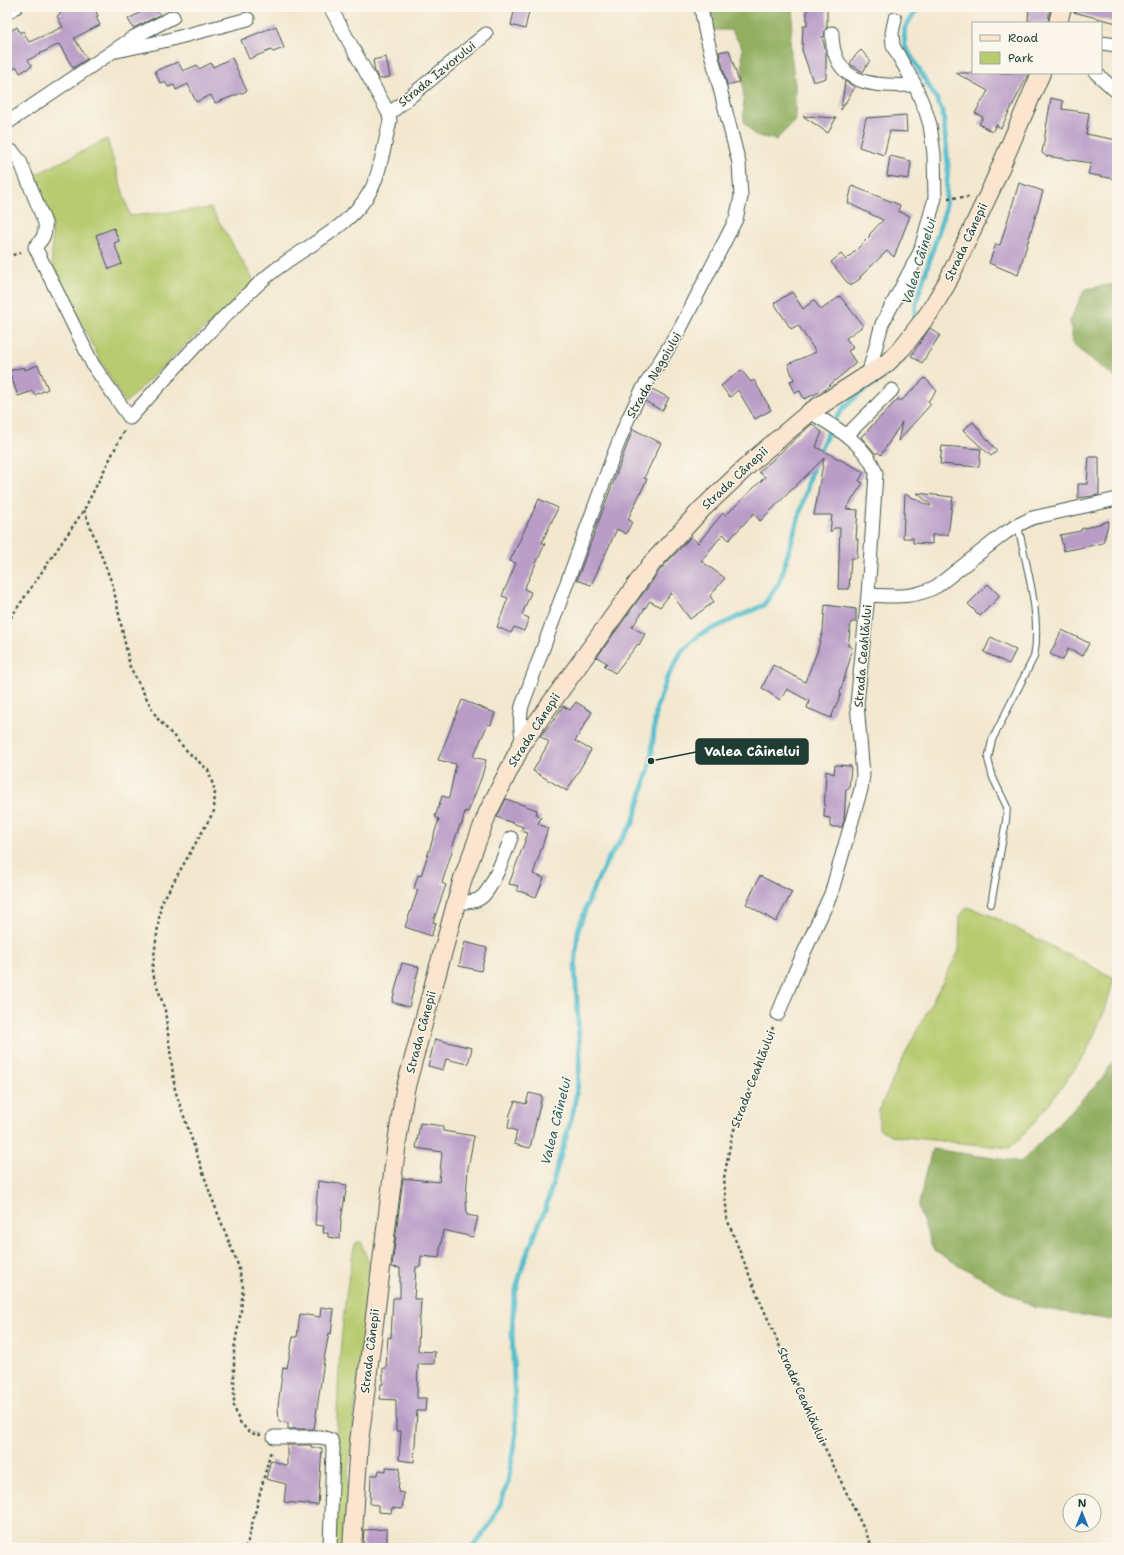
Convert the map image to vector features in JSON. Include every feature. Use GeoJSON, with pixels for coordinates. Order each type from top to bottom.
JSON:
{"type":"FeatureCollection","features":[{"type":"Feature","properties":{"kind":"street"},"geometry":{"type":"LineString","coordinates":[[7,12],[16,7]]}},
{"type":"Feature","properties":{"kind":"street","name":"Strada Izvorului"},"geometry":{"type":"LineString","coordinates":[[330,7],[389,114],[486,34]]}},
{"type":"Feature","properties":{"kind":"street","name":"Strada Negoiului"},"geometry":{"type":"LineString","coordinates":[[523,742],[519,716],[522,706],[627,421],[641,392],[680,329],[736,219],[741,197],[739,163],[705,30],[701,7]]}},
{"type":"Feature","properties":{"kind":"street"},"geometry":{"type":"LineString","coordinates":[[1058,22],[1062,7]]}},
{"type":"Feature","properties":{"kind":"street"},"geometry":{"type":"LineString","coordinates":[[7,123],[134,37],[173,17]]}},
{"type":"Feature","properties":{"kind":"street"},"geometry":{"type":"LineString","coordinates":[[112,52],[168,40],[248,19]]}},
{"type":"Feature","properties":{"kind":"street"},"geometry":{"type":"LineString","coordinates":[[868,375],[882,324],[920,252],[935,198],[934,154],[930,125],[915,85],[894,46],[892,33],[895,19]]}},
{"type":"Feature","properties":{"kind":"street"},"geometry":{"type":"LineString","coordinates":[[832,33],[832,47],[836,59],[844,70],[855,78],[870,83],[897,86],[915,85]]}},
{"type":"Feature","properties":{"kind":"street"},"geometry":{"type":"LineString","coordinates":[[1102,43],[1117,45]]}},
{"type":"Feature","properties":{"kind":"street","name":"Strada Cânepii"},"geometry":{"type":"LineString","coordinates":[[352,1548],[359,1442],[405,1090],[463,878],[488,812],[523,742],[652,563],[702,509],[810,412],[888,362],[902,348],[929,313],[947,283],[992,187],[1041,74]]}},
{"type":"Feature","properties":{"kind":"street"},"geometry":{"type":"LineString","coordinates":[[1097,74],[1117,92]]}},
{"type":"Feature","properties":{"kind":"street"},"geometry":{"type":"LineString","coordinates":[[7,149],[14,152],[20,161],[45,223],[45,231],[42,239],[35,247],[93,365],[130,418],[194,347],[265,278],[338,227],[357,210],[372,188],[377,173],[390,121],[389,114]]}},
{"type":"Feature","properties":{"kind":"street"},"geometry":{"type":"LineString","coordinates":[[847,435],[892,390]]}},
{"type":"Feature","properties":{"kind":"street","name":"Strada Ceahlăului"},"geometry":{"type":"LineString","coordinates":[[778,1014],[795,972],[831,894],[861,789],[862,775],[857,704],[868,596],[876,473],[873,464],[847,435],[810,412]]}},
{"type":"Feature","properties":{"kind":"street","name":"Strada Ceahlăului"},"geometry":{"type":"LineString","coordinates":[[868,596],[909,596],[926,592],[937,586],[1005,533],[1032,518],[1117,500]]}},
{"type":"Feature","properties":{"kind":"street"},"geometry":{"type":"LineString","coordinates":[[456,902],[472,902],[483,897],[493,880],[511,838]]}},
{"type":"Feature","properties":{"kind":"street"},"geometry":{"type":"LineString","coordinates":[[274,1437],[321,1437],[331,1440],[334,1448],[330,1548]]}},
{"type":"Feature","properties":{"kind":"lane"},"geometry":{"type":"LineString","coordinates":[[991,904],[1006,821],[1007,807],[993,778],[988,759],[992,740],[1034,658],[1036,644],[1034,601],[1018,525]]}},
{"type":"Feature","properties":{"kind":"path"},"geometry":{"type":"LineString","coordinates":[[7,623],[84,510],[130,418]]}},
{"type":"Feature","properties":{"kind":"path"},"geometry":{"type":"LineString","coordinates":[[84,510],[112,586],[130,667],[158,718],[188,752],[208,770],[215,791],[214,811],[161,904],[152,971],[165,1010],[175,1090],[211,1196],[238,1265],[243,1287],[241,1311],[234,1348],[234,1406],[239,1421],[250,1432],[266,1437],[274,1437],[246,1548]]}},
{"type":"Feature","properties":{"kind":"path","name":"Strada Ceahlăului"},"geometry":{"type":"LineString","coordinates":[[778,1014],[732,1135],[724,1178],[726,1219],[810,1416],[873,1548]]}},
{"type":"Feature","properties":{"kind":"green space"},"geometry":{"type":"Polygon","coordinates":[[[709,7],[794,7],[790,44],[795,85],[795,121],[776,140],[755,135],[744,122],[742,47],[731,30],[712,30],[709,7]]]}},
{"type":"Feature","properties":{"kind":"green space"},"geometry":{"type":"Polygon","coordinates":[[[107,139],[130,216],[211,208],[256,284],[181,349],[125,403],[98,356],[52,264],[52,221],[33,176],[107,139]]]}},
{"type":"Feature","properties":{"kind":"green space"},"geometry":{"type":"Polygon","coordinates":[[[1117,284],[1117,379],[1073,345],[1070,320],[1085,289],[1117,284]]]}},
{"type":"Feature","properties":{"kind":"green space"},"geometry":{"type":"Polygon","coordinates":[[[967,907],[990,915],[1114,978],[1105,1010],[1085,1055],[1036,1121],[1010,1148],[894,1136],[879,1129],[879,1109],[911,1042],[959,951],[960,916],[967,907]]]}},
{"type":"Feature","properties":{"kind":"green space"},"geometry":{"type":"Polygon","coordinates":[[[1117,1055],[1117,1321],[1033,1307],[934,1251],[918,1208],[932,1149],[1021,1162],[1102,1079],[1117,1055]]]}},
{"type":"Feature","properties":{"kind":"green space"},"geometry":{"type":"Polygon","coordinates":[[[360,1241],[371,1268],[348,1473],[346,1548],[334,1548],[336,1433],[343,1318],[355,1243],[360,1241]]]}},
{"type":"Feature","properties":{"kind":"building"},"geometry":{"type":"Polygon","coordinates":[[[58,7],[94,7],[98,16],[96,17],[100,25],[74,38],[87,59],[73,68],[59,44],[28,60],[32,66],[20,73],[17,67],[7,72],[7,33],[17,27],[20,33],[23,31],[29,42],[63,27],[57,16],[61,13],[58,7]]]}},
{"type":"Feature","properties":{"kind":"building"},"geometry":{"type":"Polygon","coordinates":[[[151,7],[156,7],[160,15],[133,28],[128,19],[151,7]]]}},
{"type":"Feature","properties":{"kind":"building"},"geometry":{"type":"Polygon","coordinates":[[[515,7],[530,7],[525,29],[511,25],[515,7]]]}},
{"type":"Feature","properties":{"kind":"building"},"geometry":{"type":"Polygon","coordinates":[[[807,7],[827,7],[827,27],[824,37],[822,37],[826,52],[826,78],[813,82],[802,50],[803,26],[807,26],[807,7]]]}},
{"type":"Feature","properties":{"kind":"building"},"geometry":{"type":"Polygon","coordinates":[[[1029,7],[1050,7],[1048,22],[1028,21],[1029,7]]]}},
{"type":"Feature","properties":{"kind":"building"},"geometry":{"type":"Polygon","coordinates":[[[1074,7],[1117,7],[1117,23],[1073,12],[1074,7]]]}},
{"type":"Feature","properties":{"kind":"building"},"geometry":{"type":"Polygon","coordinates":[[[276,26],[284,48],[273,52],[271,50],[249,59],[241,40],[276,26]]]}},
{"type":"Feature","properties":{"kind":"building"},"geometry":{"type":"Polygon","coordinates":[[[729,50],[739,82],[727,85],[719,52],[729,50]]]}},
{"type":"Feature","properties":{"kind":"building"},"geometry":{"type":"Polygon","coordinates":[[[861,50],[870,60],[863,72],[850,64],[853,58],[861,50]]]}},
{"type":"Feature","properties":{"kind":"building"},"geometry":{"type":"Polygon","coordinates":[[[386,57],[390,77],[379,79],[375,72],[373,60],[386,57]]]}},
{"type":"Feature","properties":{"kind":"building"},"geometry":{"type":"Polygon","coordinates":[[[232,58],[247,91],[215,103],[211,95],[196,102],[188,84],[176,90],[174,85],[168,87],[165,82],[160,83],[155,71],[178,62],[183,71],[197,65],[199,69],[211,63],[213,67],[232,58]]]}},
{"type":"Feature","properties":{"kind":"building"},"geometry":{"type":"Polygon","coordinates":[[[956,73],[1028,74],[1001,128],[996,125],[992,132],[979,124],[983,117],[975,113],[988,91],[956,73]]]}},
{"type":"Feature","properties":{"kind":"building"},"geometry":{"type":"Polygon","coordinates":[[[845,81],[855,87],[841,110],[845,81]]]}},
{"type":"Feature","properties":{"kind":"building"},"geometry":{"type":"Polygon","coordinates":[[[1051,98],[1063,101],[1062,109],[1089,113],[1086,134],[1117,140],[1117,167],[1115,179],[1088,174],[1091,163],[1046,156],[1042,153],[1051,98]]]}},
{"type":"Feature","properties":{"kind":"building"},"geometry":{"type":"Polygon","coordinates":[[[906,115],[907,132],[890,131],[884,155],[859,147],[866,118],[906,115]]]}},
{"type":"Feature","properties":{"kind":"building"},"geometry":{"type":"Polygon","coordinates":[[[803,116],[836,118],[828,133],[803,116]]]}},
{"type":"Feature","properties":{"kind":"building"},"geometry":{"type":"Polygon","coordinates":[[[890,156],[911,161],[909,179],[887,176],[890,156]]]}},
{"type":"Feature","properties":{"kind":"building"},"geometry":{"type":"Polygon","coordinates":[[[1019,183],[1043,191],[1018,275],[989,263],[996,244],[1000,245],[1019,183]]]}},
{"type":"Feature","properties":{"kind":"building"},"geometry":{"type":"Polygon","coordinates":[[[852,186],[900,205],[898,211],[910,216],[894,257],[887,251],[860,277],[861,278],[850,286],[831,262],[841,254],[846,260],[870,236],[869,235],[883,220],[848,203],[852,186]]]}},
{"type":"Feature","properties":{"kind":"building"},"geometry":{"type":"Polygon","coordinates":[[[114,228],[119,241],[114,243],[122,264],[109,269],[96,235],[114,228]]]}},
{"type":"Feature","properties":{"kind":"building"},"geometry":{"type":"Polygon","coordinates":[[[792,292],[803,309],[814,300],[821,310],[840,296],[863,326],[846,338],[853,348],[848,351],[856,363],[824,390],[804,399],[800,391],[795,393],[790,381],[794,380],[788,364],[816,352],[798,325],[791,329],[774,303],[792,292]]]}},
{"type":"Feature","properties":{"kind":"building"},"geometry":{"type":"Polygon","coordinates":[[[930,328],[940,335],[922,363],[911,356],[930,328]]]}},
{"type":"Feature","properties":{"kind":"building"},"geometry":{"type":"Polygon","coordinates":[[[38,365],[48,389],[35,395],[33,391],[18,396],[9,371],[24,367],[25,370],[38,365]]]}},
{"type":"Feature","properties":{"kind":"building"},"geometry":{"type":"Polygon","coordinates":[[[741,370],[751,382],[754,380],[771,410],[755,419],[738,390],[730,397],[721,386],[741,370]]]}},
{"type":"Feature","properties":{"kind":"building"},"geometry":{"type":"Polygon","coordinates":[[[925,378],[937,391],[928,401],[931,404],[898,441],[902,422],[881,455],[878,452],[876,454],[861,437],[898,399],[901,401],[925,378]]]}},
{"type":"Feature","properties":{"kind":"building"},"geometry":{"type":"Polygon","coordinates":[[[652,389],[669,398],[662,411],[645,401],[652,389]]]}},
{"type":"Feature","properties":{"kind":"building"},"geometry":{"type":"Polygon","coordinates":[[[973,422],[997,451],[991,456],[963,430],[973,422]]]}},
{"type":"Feature","properties":{"kind":"building"},"geometry":{"type":"Polygon","coordinates":[[[812,424],[822,432],[816,447],[864,472],[859,481],[863,483],[846,509],[858,510],[856,539],[858,539],[857,558],[851,558],[849,589],[838,589],[840,528],[834,528],[830,533],[832,515],[814,515],[824,458],[760,521],[754,513],[729,540],[723,534],[701,561],[725,578],[710,596],[714,602],[690,619],[671,593],[660,607],[650,601],[632,627],[645,634],[639,645],[638,644],[615,673],[604,666],[607,663],[597,657],[660,570],[691,537],[698,543],[723,513],[726,515],[765,477],[759,472],[812,424]]]}},
{"type":"Feature","properties":{"kind":"building"},"geometry":{"type":"Polygon","coordinates":[[[633,429],[661,443],[644,478],[647,479],[628,519],[632,522],[626,534],[617,529],[591,585],[577,580],[633,429]]]}},
{"type":"Feature","properties":{"kind":"building"},"geometry":{"type":"Polygon","coordinates":[[[942,446],[981,449],[979,467],[940,464],[942,446]]]}},
{"type":"Feature","properties":{"kind":"building"},"geometry":{"type":"Polygon","coordinates":[[[1089,457],[1099,457],[1099,495],[1078,498],[1078,484],[1087,484],[1089,457]]]}},
{"type":"Feature","properties":{"kind":"building"},"geometry":{"type":"Polygon","coordinates":[[[917,493],[953,497],[948,535],[932,535],[932,544],[913,543],[913,538],[903,538],[905,494],[930,506],[931,505],[917,493]]]}},
{"type":"Feature","properties":{"kind":"building"},"geometry":{"type":"Polygon","coordinates":[[[539,499],[558,508],[542,542],[545,544],[524,589],[531,592],[522,615],[529,618],[524,631],[514,627],[511,633],[497,627],[508,598],[502,596],[516,563],[510,561],[539,499]]]}},
{"type":"Feature","properties":{"kind":"building"},"geometry":{"type":"Polygon","coordinates":[[[1109,521],[1103,543],[1064,551],[1060,535],[1081,531],[1081,529],[1109,521]]]}},
{"type":"Feature","properties":{"kind":"building"},"geometry":{"type":"Polygon","coordinates":[[[988,584],[1000,596],[980,616],[968,604],[988,584]]]}},
{"type":"Feature","properties":{"kind":"building"},"geometry":{"type":"Polygon","coordinates":[[[825,605],[856,609],[856,622],[851,622],[848,646],[852,647],[850,659],[840,693],[841,694],[831,718],[807,708],[809,701],[787,689],[780,700],[762,688],[773,665],[805,682],[817,652],[823,631],[825,605]]]}},
{"type":"Feature","properties":{"kind":"building"},"geometry":{"type":"Polygon","coordinates":[[[1062,630],[1089,643],[1083,656],[1068,649],[1063,660],[1050,654],[1062,630]]]}},
{"type":"Feature","properties":{"kind":"building"},"geometry":{"type":"Polygon","coordinates":[[[991,637],[1016,650],[1009,664],[984,652],[991,637]]]}},
{"type":"Feature","properties":{"kind":"building"},"geometry":{"type":"Polygon","coordinates":[[[462,700],[495,713],[491,725],[488,724],[473,757],[486,760],[482,776],[468,812],[465,811],[462,825],[460,825],[452,848],[442,883],[446,885],[433,922],[436,923],[431,936],[405,927],[418,890],[414,889],[418,875],[421,876],[439,819],[435,817],[442,796],[449,798],[456,764],[438,760],[462,700]]]}},
{"type":"Feature","properties":{"kind":"building"},"geometry":{"type":"Polygon","coordinates":[[[576,702],[592,712],[575,741],[591,750],[567,791],[533,771],[549,742],[540,736],[554,720],[563,706],[570,710],[576,702]]]}},
{"type":"Feature","properties":{"kind":"building"},"geometry":{"type":"Polygon","coordinates":[[[835,765],[851,766],[849,789],[846,789],[844,821],[842,827],[830,827],[830,818],[824,817],[826,771],[834,774],[835,765]]]}},
{"type":"Feature","properties":{"kind":"building"},"geometry":{"type":"Polygon","coordinates":[[[506,799],[537,810],[536,815],[541,817],[538,824],[548,828],[533,874],[544,878],[536,897],[516,890],[518,886],[509,884],[528,833],[521,831],[523,827],[497,817],[506,799]]]}},
{"type":"Feature","properties":{"kind":"building"},"geometry":{"type":"Polygon","coordinates":[[[760,876],[792,892],[776,922],[746,904],[760,876]]]}},
{"type":"Feature","properties":{"kind":"building"},"geometry":{"type":"Polygon","coordinates":[[[465,942],[487,948],[481,971],[459,966],[465,942]]]}},
{"type":"Feature","properties":{"kind":"building"},"geometry":{"type":"Polygon","coordinates":[[[402,963],[419,967],[409,1007],[392,1002],[402,963]]]}},
{"type":"Feature","properties":{"kind":"building"},"geometry":{"type":"Polygon","coordinates":[[[435,1039],[472,1048],[468,1064],[446,1059],[443,1070],[428,1066],[435,1039]]]}},
{"type":"Feature","properties":{"kind":"building"},"geometry":{"type":"Polygon","coordinates":[[[529,1093],[542,1096],[530,1148],[514,1144],[517,1131],[508,1128],[510,1114],[515,1101],[526,1104],[529,1093]]]}},
{"type":"Feature","properties":{"kind":"building"},"geometry":{"type":"Polygon","coordinates":[[[420,1123],[443,1126],[443,1131],[474,1136],[468,1168],[466,1197],[467,1215],[478,1217],[473,1237],[443,1230],[439,1258],[421,1256],[420,1267],[416,1267],[414,1299],[421,1299],[418,1351],[435,1352],[434,1364],[418,1364],[417,1398],[426,1398],[425,1411],[417,1411],[414,1462],[399,1460],[401,1431],[396,1431],[396,1400],[380,1399],[381,1384],[383,1384],[383,1368],[386,1368],[388,1337],[391,1338],[393,1298],[400,1298],[400,1268],[392,1267],[403,1178],[439,1182],[442,1152],[416,1148],[420,1123]]]}},
{"type":"Feature","properties":{"kind":"building"},"geometry":{"type":"Polygon","coordinates":[[[318,1181],[347,1185],[341,1220],[340,1239],[328,1237],[328,1233],[323,1233],[324,1226],[315,1225],[318,1181]]]}},
{"type":"Feature","properties":{"kind":"building"},"geometry":{"type":"Polygon","coordinates":[[[321,1307],[334,1309],[331,1334],[329,1333],[325,1354],[314,1429],[288,1429],[288,1423],[279,1422],[278,1406],[283,1367],[287,1368],[293,1337],[297,1337],[300,1314],[320,1317],[321,1307]]]}},
{"type":"Feature","properties":{"kind":"building"},"geometry":{"type":"Polygon","coordinates":[[[287,1445],[311,1445],[311,1447],[322,1448],[318,1505],[284,1502],[286,1484],[266,1479],[271,1460],[287,1466],[287,1445]]]}},
{"type":"Feature","properties":{"kind":"building"},"geometry":{"type":"Polygon","coordinates":[[[386,1467],[400,1468],[398,1492],[404,1493],[402,1509],[392,1508],[391,1513],[378,1512],[378,1505],[370,1504],[371,1475],[378,1475],[379,1470],[386,1471],[386,1467]]]}},
{"type":"Feature","properties":{"kind":"building"},"geometry":{"type":"Polygon","coordinates":[[[387,1529],[387,1546],[363,1547],[364,1530],[387,1529]]]}},
{"type":"Feature","properties":{"kind":"waterway","name":"Valea Câinelui"},"geometry":{"type":"LineString","coordinates":[[914,322],[916,303],[945,211],[948,166],[943,113],[905,46],[904,30],[910,19],[920,7]]}},
{"type":"Feature","properties":{"kind":"waterway","name":"Valea Câinelui"},"geometry":{"type":"LineString","coordinates":[[818,454],[831,426],[844,407],[891,371],[903,359]]}},
{"type":"Feature","properties":{"kind":"waterway","name":"Valea Câinelui"},"geometry":{"type":"LineString","coordinates":[[472,1548],[491,1523],[508,1482],[516,1433],[512,1331],[514,1298],[523,1264],[546,1207],[573,1112],[578,1083],[580,1056],[575,968],[578,930],[591,894],[608,859],[633,823],[651,761],[656,710],[666,680],[682,651],[699,635],[764,605],[780,581],[814,464]]}},
{"type":"Feature","properties":{"kind":"place","name":"Valea Câinelui"},"geometry":{"type":"Point","coordinates":[651,761]}}]}
